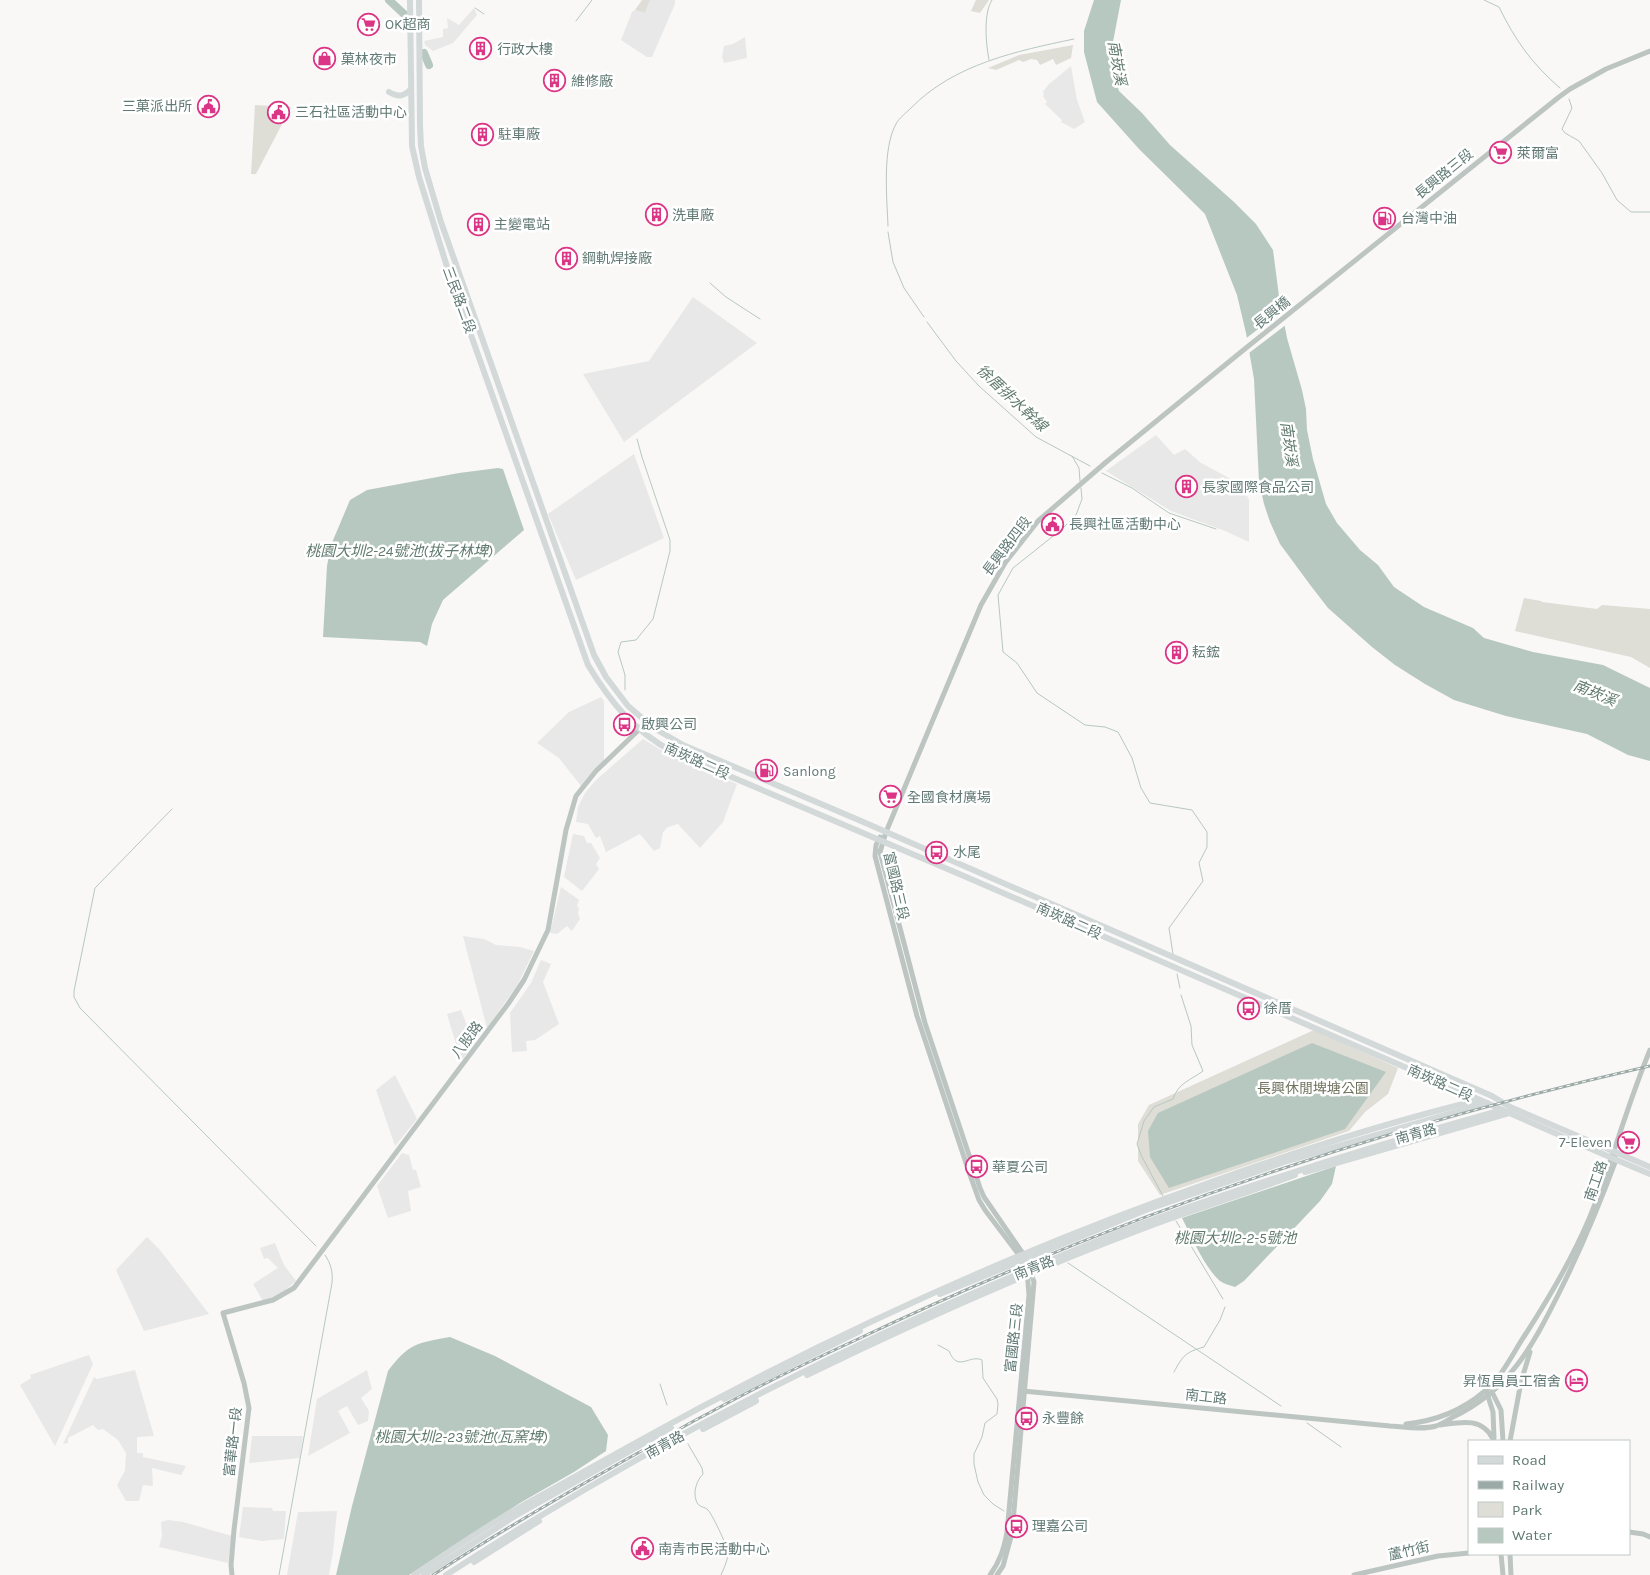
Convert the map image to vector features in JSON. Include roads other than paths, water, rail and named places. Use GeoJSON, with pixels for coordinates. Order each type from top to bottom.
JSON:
{"type":"FeatureCollection","features":[{"type":"Feature","properties":{"kind":"main road","name":"三民路二段"},"geometry":{"type":"LineString","coordinates":[[410,0],[412,146],[418,177],[449,273],[561,590]]}},
{"type":"Feature","properties":{"kind":"main road","name":"三民路二段"},"geometry":{"type":"LineString","coordinates":[[418,0],[420,125],[425,168],[440,222],[568,579]]}},
{"type":"Feature","properties":{"kind":"main road"},"geometry":{"type":"LineString","coordinates":[[389,92],[396,96],[402,96],[410,90]]}},
{"type":"Feature","properties":{"kind":"main road","name":"南崁路二段"},"geometry":{"type":"LineString","coordinates":[[568,579],[597,662],[615,691],[646,722],[683,745],[1494,1098],[1507,1110],[1518,1110],[1650,1174]]}},
{"type":"Feature","properties":{"kind":"main road","name":"南崁路二段"},"geometry":{"type":"LineString","coordinates":[[561,590],[588,665],[602,687],[619,710],[640,730],[655,742],[673,752],[881,839],[1478,1100],[1507,1110],[1614,1156],[1650,1167]]}},
{"type":"Feature","properties":{"kind":"main road"},"geometry":{"type":"LineString","coordinates":[[414,1575],[549,1491],[701,1406],[901,1306],[1022,1257],[1062,1238],[1128,1211],[1250,1168],[1436,1110],[1494,1098]]}},
{"type":"Feature","properties":{"kind":"main road","name":"南青路"},"geometry":{"type":"LineString","coordinates":[[424,1575],[516,1516],[703,1410],[926,1299],[1022,1257],[1043,1251],[1146,1210],[1273,1166],[1436,1116],[1486,1103],[1494,1098]]}},
{"type":"Feature","properties":{"kind":"main road"},"geometry":{"type":"LineString","coordinates":[[454,1575],[550,1514],[669,1447],[876,1342],[1030,1272],[1297,1174],[1507,1110]]}},
{"type":"Feature","properties":{"kind":"main road","name":"南青路"},"geometry":{"type":"LineString","coordinates":[[446,1575],[520,1527],[711,1419],[930,1311],[1030,1272],[1129,1229],[1265,1181],[1349,1153],[1507,1110]]}},
{"type":"Feature","properties":{"kind":"main road","name":"南青路"},"geometry":{"type":"LineString","coordinates":[[1250,1168],[1273,1166]]}},
{"type":"Feature","properties":{"kind":"main road","name":"南青路"},"geometry":{"type":"LineString","coordinates":[[1252,1191],[1265,1181]]}},
{"type":"Feature","properties":{"kind":"main road","name":"南青路"},"geometry":{"type":"LineString","coordinates":[[1129,1229],[1151,1226]]}},
{"type":"Feature","properties":{"kind":"main road","name":"南青路"},"geometry":{"type":"LineString","coordinates":[[1043,1251],[1062,1238]]}},
{"type":"Feature","properties":{"kind":"main road","name":"南青路"},"geometry":{"type":"LineString","coordinates":[[858,1327],[881,1320]]}},
{"type":"Feature","properties":{"kind":"main road","name":"南青路"},"geometry":{"type":"LineString","coordinates":[[857,1346],[876,1342]]}},
{"type":"Feature","properties":{"kind":"main road","name":"南青路"},"geometry":{"type":"LineString","coordinates":[[549,1491],[588,1476]]}},
{"type":"Feature","properties":{"kind":"main road","name":"南青路"},"geometry":{"type":"LineString","coordinates":[[453,1556],[468,1540]]}},
{"type":"Feature","properties":{"kind":"main road","name":"南青路"},"geometry":{"type":"LineString","coordinates":[[464,1568],[478,1554]]}},
{"type":"Feature","properties":{"kind":"street","name":"長興路三段"},"geometry":{"type":"LineString","coordinates":[[1312,296],[1570,89],[1611,67],[1650,51]]}},
{"type":"Feature","properties":{"kind":"street","name":"長興橋"},"geometry":{"type":"LineString","coordinates":[[1246,348],[1312,296]]}},
{"type":"Feature","properties":{"kind":"street","name":"長興路四段"},"geometry":{"type":"LineString","coordinates":[[886,832],[981,604],[992,582],[1018,545],[1052,509],[1246,348]]}},
{"type":"Feature","properties":{"kind":"street","name":"八股路"},"geometry":{"type":"LineString","coordinates":[[224,1313],[273,1300],[294,1288],[508,1004],[524,980],[548,930],[566,830],[576,796],[590,777],[640,730],[646,722]]}},
{"type":"Feature","properties":{"kind":"street","name":"富國路三段"},"geometry":{"type":"LineString","coordinates":[[886,832],[876,845],[876,862],[902,962],[965,1148],[984,1197],[1030,1272],[1030,1295],[1012,1534],[1003,1566],[997,1575]]}},
{"type":"Feature","properties":{"kind":"street"},"geometry":{"type":"LineString","coordinates":[[1614,1156],[1636,1085],[1650,1050]]}},
{"type":"Feature","properties":{"kind":"street","name":"南工路"},"geometry":{"type":"LineString","coordinates":[[1023,1391],[1390,1426],[1436,1426],[1467,1411],[1493,1392],[1515,1370],[1536,1338],[1581,1251],[1600,1206],[1614,1156]]}},
{"type":"Feature","properties":{"kind":"street","name":"南工路"},"geometry":{"type":"LineString","coordinates":[[1390,1426],[1430,1420],[1448,1414],[1477,1398],[1487,1390],[1511,1358],[1549,1298],[1588,1220],[1614,1156]]}},
{"type":"Feature","properties":{"kind":"street","name":"富華路一段"},"geometry":{"type":"LineString","coordinates":[[224,1313],[245,1386],[249,1408],[234,1530],[232,1575]]}},
{"type":"Feature","properties":{"kind":"street"},"geometry":{"type":"LineString","coordinates":[[1510,1440],[1526,1362],[1536,1338]]}},
{"type":"Feature","properties":{"kind":"street"},"geometry":{"type":"LineString","coordinates":[[1494,1440],[1493,1412],[1487,1396],[1487,1390],[1493,1392],[1501,1410],[1503,1440]]}},
{"type":"Feature","properties":{"kind":"street","name":"富國路三段"},"geometry":{"type":"LineString","coordinates":[[990,1575],[1004,1551],[1023,1391]]}},
{"type":"Feature","properties":{"kind":"street"},"geometry":{"type":"LineString","coordinates":[[1436,1426],[1474,1422],[1485,1428],[1494,1440]]}},
{"type":"Feature","properties":{"kind":"street"},"geometry":{"type":"LineString","coordinates":[[1630,1532],[1650,1537]]}},
{"type":"Feature","properties":{"kind":"street","name":"蘆竹街"},"geometry":{"type":"LineString","coordinates":[[1354,1575],[1438,1556],[1468,1552]]}},
{"type":"Feature","properties":{"kind":"street"},"geometry":{"type":"LineString","coordinates":[[1501,1555],[1502,1575]]}},
{"type":"Feature","properties":{"kind":"street"},"geometry":{"type":"LineString","coordinates":[[1510,1555],[1511,1575]]}},
{"type":"Feature","properties":{"kind":"water","name":"南崁溪"},"geometry":{"type":"Polygon","coordinates":[[[1094,0],[1121,0],[1112,47],[1112,69],[1119,91],[1142,113],[1170,145],[1256,224],[1273,250],[1287,338],[1302,390],[1313,459],[1326,504],[1337,523],[1360,550],[1378,565],[1394,587],[1424,607],[1473,628],[1484,638],[1533,652],[1603,665],[1650,688],[1650,761],[1628,755],[1587,734],[1506,716],[1454,700],[1425,684],[1395,665],[1372,647],[1328,608],[1280,544],[1270,522],[1259,482],[1254,379],[1237,295],[1205,214],[1139,149],[1097,102],[1084,52],[1084,31],[1094,0]]]}},
{"type":"Feature","properties":{"kind":"water","name":"桃園大圳2-24號池(拔子林埤)"},"geometry":{"type":"Polygon","coordinates":[[[503,469],[524,530],[443,600],[432,624],[427,646],[420,642],[323,637],[327,566],[331,545],[350,500],[367,490],[459,473],[503,469]]]}},
{"type":"Feature","properties":{"kind":"water","name":"桃園大圳2-2-5號池"},"geometry":{"type":"Polygon","coordinates":[[[1312,1043],[1386,1072],[1345,1129],[1169,1188],[1150,1157],[1148,1131],[1158,1113],[1312,1043]]]}},
{"type":"Feature","properties":{"kind":"water","name":"桃園大圳2-2-5號池"},"geometry":{"type":"Polygon","coordinates":[[[1336,1166],[1332,1184],[1320,1201],[1244,1281],[1235,1287],[1222,1282],[1214,1275],[1182,1218],[1336,1166]]]}},
{"type":"Feature","properties":{"kind":"water","name":"桃園大圳2-23號池(瓦窯埤)"},"geometry":{"type":"Polygon","coordinates":[[[450,1337],[495,1356],[591,1407],[608,1435],[606,1451],[520,1503],[409,1575],[336,1575],[352,1506],[388,1371],[402,1355],[414,1346],[450,1337]]]}},
{"type":"Feature","properties":{"kind":"waterway"},"geometry":{"type":"LineString","coordinates":[[389,0],[404,14]]}},
{"type":"Feature","properties":{"kind":"waterway"},"geometry":{"type":"LineString","coordinates":[[576,21],[592,0]]}},
{"type":"Feature","properties":{"kind":"waterway"},"geometry":{"type":"LineString","coordinates":[[989,60],[986,21],[992,0]]}},
{"type":"Feature","properties":{"kind":"waterway"},"geometry":{"type":"LineString","coordinates":[[1484,0],[1499,7],[1525,51],[1560,88]]}},
{"type":"Feature","properties":{"kind":"waterway"},"geometry":{"type":"LineString","coordinates":[[475,8],[484,14]]}},
{"type":"Feature","properties":{"kind":"waterway","name":"徐厝排水幹線"},"geometry":{"type":"LineString","coordinates":[[888,226],[887,160],[892,134],[901,117],[928,93],[966,70],[1009,55],[1074,39]]}},
{"type":"Feature","properties":{"kind":"waterway"},"geometry":{"type":"LineString","coordinates":[[424,53],[429,65]]}},
{"type":"Feature","properties":{"kind":"waterway"},"geometry":{"type":"LineString","coordinates":[[1569,99],[1572,108],[1562,129],[1565,133],[1579,141],[1602,173],[1617,200],[1631,212],[1650,212]]}},
{"type":"Feature","properties":{"kind":"waterway","name":"徐厝排水幹線"},"geometry":{"type":"LineString","coordinates":[[888,232],[893,262],[904,288],[924,317]]}},
{"type":"Feature","properties":{"kind":"waterway"},"geometry":{"type":"LineString","coordinates":[[710,283],[726,297],[760,319]]}},
{"type":"Feature","properties":{"kind":"waterway","name":"徐厝排水幹線"},"geometry":{"type":"LineString","coordinates":[[927,322],[956,361],[979,386],[1036,437],[1090,466]]}},
{"type":"Feature","properties":{"kind":"waterway"},"geometry":{"type":"LineString","coordinates":[[625,690],[625,675],[618,652],[621,642],[636,640],[653,619],[670,551],[670,540],[637,439]]}},
{"type":"Feature","properties":{"kind":"waterway","name":"徐厝排水幹線"},"geometry":{"type":"LineString","coordinates":[[1072,456],[1079,468],[1080,481]]}},
{"type":"Feature","properties":{"kind":"waterway"},"geometry":{"type":"LineString","coordinates":[[1102,473],[1132,488],[1169,513],[1216,529]]}},
{"type":"Feature","properties":{"kind":"waterway","name":"徐厝排水幹線"},"geometry":{"type":"LineString","coordinates":[[1081,488],[1082,499],[1076,515],[1062,529],[1013,568],[998,595],[1003,652],[1017,663],[1037,693],[1085,725],[1105,727],[1118,732],[1132,758],[1141,788],[1150,803],[1192,810],[1207,832],[1207,847],[1199,863],[1203,881],[1169,928],[1173,954]]}},
{"type":"Feature","properties":{"kind":"waterway"},"geometry":{"type":"LineString","coordinates":[[172,809],[95,888],[74,997],[80,1008],[316,1246]]}},
{"type":"Feature","properties":{"kind":"waterway","name":"徐厝排水幹線"},"geometry":{"type":"LineString","coordinates":[[1177,974],[1180,988]]}},
{"type":"Feature","properties":{"kind":"waterway","name":"徐厝排水幹線"},"geometry":{"type":"LineString","coordinates":[[1163,1196],[1137,1144],[1144,1121],[1154,1107],[1173,1099],[1178,1089],[1185,1082],[1203,1071],[1192,1045],[1191,1026],[1181,995]]}},
{"type":"Feature","properties":{"kind":"waterway","name":"徐厝排水幹線"},"geometry":{"type":"LineString","coordinates":[[1176,1221],[1223,1299]]}},
{"type":"Feature","properties":{"kind":"waterway"},"geometry":{"type":"LineString","coordinates":[[279,1575],[332,1283],[331,1268],[325,1255]]}},
{"type":"Feature","properties":{"kind":"waterway"},"geometry":{"type":"LineString","coordinates":[[1068,1263],[1281,1406]]}},
{"type":"Feature","properties":{"kind":"waterway","name":"徐厝排水幹線"},"geometry":{"type":"LineString","coordinates":[[1174,1372],[1186,1355],[1204,1347],[1220,1320],[1225,1307]]}},
{"type":"Feature","properties":{"kind":"waterway"},"geometry":{"type":"LineString","coordinates":[[938,1345],[949,1351],[956,1361],[982,1360],[983,1378],[997,1399],[998,1404],[997,1414],[985,1423],[982,1437],[974,1454],[974,1464],[978,1482],[984,1495],[1004,1511]]}},
{"type":"Feature","properties":{"kind":"waterway"},"geometry":{"type":"LineString","coordinates":[[660,1384],[667,1405]]}},
{"type":"Feature","properties":{"kind":"waterway"},"geometry":{"type":"LineString","coordinates":[[1307,1423],[1341,1447]]}},
{"type":"Feature","properties":{"kind":"waterway"},"geometry":{"type":"LineString","coordinates":[[688,1444],[702,1468],[703,1474],[697,1482],[695,1497],[699,1505],[709,1512],[728,1552],[727,1561],[721,1575]]}},
{"type":"Feature","properties":{"kind":"railway"},"geometry":{"type":"LineString","coordinates":[[433,1575],[564,1495],[746,1393],[953,1295],[1050,1254],[1148,1216],[1346,1148],[1447,1118],[1650,1066]]}},
{"type":"Feature","properties":{"kind":"place","name":"OK超商"},"geometry":{"type":"Point","coordinates":[369,24]}},
{"type":"Feature","properties":{"kind":"place","name":"行政大樓"},"geometry":{"type":"Point","coordinates":[481,49]}},
{"type":"Feature","properties":{"kind":"place","name":"菓林夜市"},"geometry":{"type":"Point","coordinates":[325,59]}},
{"type":"Feature","properties":{"kind":"place","name":"維修廠"},"geometry":{"type":"Point","coordinates":[555,81]}},
{"type":"Feature","properties":{"kind":"place","name":"三菓派出所"},"geometry":{"type":"Point","coordinates":[208,106]}},
{"type":"Feature","properties":{"kind":"place","name":"三石社區活動中心"},"geometry":{"type":"Point","coordinates":[279,112]}},
{"type":"Feature","properties":{"kind":"place","name":"駐車廠"},"geometry":{"type":"Point","coordinates":[482,134]}},
{"type":"Feature","properties":{"kind":"place","name":"萊爾富"},"geometry":{"type":"Point","coordinates":[1501,153]}},
{"type":"Feature","properties":{"kind":"place","name":"洗車廠"},"geometry":{"type":"Point","coordinates":[656,215]}},
{"type":"Feature","properties":{"kind":"place","name":"台灣中油"},"geometry":{"type":"Point","coordinates":[1385,218]}},
{"type":"Feature","properties":{"kind":"place","name":"主變電站"},"geometry":{"type":"Point","coordinates":[478,224]}},
{"type":"Feature","properties":{"kind":"place","name":"鋼軌焊接廠"},"geometry":{"type":"Point","coordinates":[566,258]}},
{"type":"Feature","properties":{"kind":"place","name":"長家國際食品公司"},"geometry":{"type":"Point","coordinates":[1186,487]}},
{"type":"Feature","properties":{"kind":"place","name":"長興社區活動中心"},"geometry":{"type":"Point","coordinates":[1053,524]}},
{"type":"Feature","properties":{"kind":"place","name":"耘鋐"},"geometry":{"type":"Point","coordinates":[1176,652]}},
{"type":"Feature","properties":{"kind":"place","name":"啟興公司"},"geometry":{"type":"Point","coordinates":[625,724]}},
{"type":"Feature","properties":{"kind":"place","name":"Sanlong"},"geometry":{"type":"Point","coordinates":[767,771]}},
{"type":"Feature","properties":{"kind":"place","name":"全國食材廣場"},"geometry":{"type":"Point","coordinates":[891,797]}},
{"type":"Feature","properties":{"kind":"place","name":"水尾"},"geometry":{"type":"Point","coordinates":[937,852]}},
{"type":"Feature","properties":{"kind":"place","name":"徐厝"},"geometry":{"type":"Point","coordinates":[1248,1008]}},
{"type":"Feature","properties":{"kind":"place","name":"7-Eleven"},"geometry":{"type":"Point","coordinates":[1628,1142]}},
{"type":"Feature","properties":{"kind":"place","name":"華夏公司"},"geometry":{"type":"Point","coordinates":[976,1167]}},
{"type":"Feature","properties":{"kind":"place","name":"昇恆昌員工宿舍"},"geometry":{"type":"Point","coordinates":[1577,1381]}},
{"type":"Feature","properties":{"kind":"place","name":"永豐餘"},"geometry":{"type":"Point","coordinates":[1026,1418]}},
{"type":"Feature","properties":{"kind":"place","name":"理嘉公司"},"geometry":{"type":"Point","coordinates":[1016,1526]}},
{"type":"Feature","properties":{"kind":"place","name":"南青市民活動中心"},"geometry":{"type":"Point","coordinates":[642,1549]}},
{"type":"Feature","properties":{"kind":"park label","name":"長興休閒埤塘公園"},"geometry":{"type":"Point","coordinates":[1313,1088]}}]}
